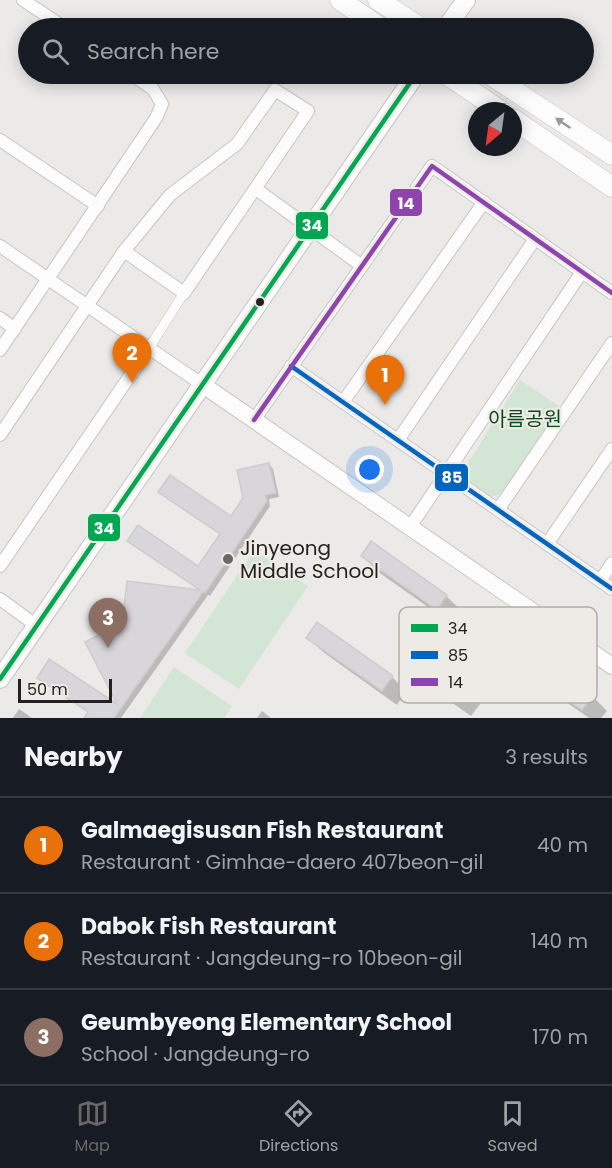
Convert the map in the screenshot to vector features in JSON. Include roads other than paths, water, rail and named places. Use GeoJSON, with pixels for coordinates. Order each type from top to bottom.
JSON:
{"type":"FeatureCollection","features":[{"type":"Feature","properties":{"kind":"main road"},"geometry":{"type":"LineString","coordinates":[[340,0],[366,18]]}},
{"type":"Feature","properties":{"kind":"main road"},"geometry":{"type":"LineString","coordinates":[[378,0],[406,18]]}},
{"type":"Feature","properties":{"kind":"main road"},"geometry":{"type":"LineString","coordinates":[[453,18],[465,0]]}},
{"type":"Feature","properties":{"kind":"main road"},"geometry":{"type":"LineString","coordinates":[[0,679],[409,84]]}},
{"type":"Feature","properties":{"kind":"main road"},"geometry":{"type":"LineString","coordinates":[[461,84],[488,102]]}},
{"type":"Feature","properties":{"kind":"main road"},"geometry":{"type":"LineString","coordinates":[[504,84],[612,155]]}},
{"type":"Feature","properties":{"kind":"main road"},"geometry":{"type":"LineString","coordinates":[[522,125],[612,187]]}},
{"type":"Feature","properties":{"kind":"street"},"geometry":{"type":"LineString","coordinates":[[23,0],[50,18]]}},
{"type":"Feature","properties":{"kind":"street"},"geometry":{"type":"LineString","coordinates":[[0,350],[156,118],[162,104],[153,89],[146,84]]}},
{"type":"Feature","properties":{"kind":"street"},"geometry":{"type":"LineString","coordinates":[[0,435],[124,251],[170,195],[237,144],[276,90],[308,111],[0,566]]}},
{"type":"Feature","properties":{"kind":"street"},"geometry":{"type":"LineString","coordinates":[[0,140],[98,206]]}},
{"type":"Feature","properties":{"kind":"street"},"geometry":{"type":"LineString","coordinates":[[254,420],[432,166],[612,293]]}},
{"type":"Feature","properties":{"kind":"street"},"geometry":{"type":"LineString","coordinates":[[256,189],[362,266]]}},
{"type":"Feature","properties":{"kind":"street"},"geometry":{"type":"LineString","coordinates":[[343,402],[484,202]]}},
{"type":"Feature","properties":{"kind":"street"},"geometry":{"type":"LineString","coordinates":[[398,441],[535,239]]}},
{"type":"Feature","properties":{"kind":"street"},"geometry":{"type":"LineString","coordinates":[[0,246],[526,607]]}},
{"type":"Feature","properties":{"kind":"street"},"geometry":{"type":"LineString","coordinates":[[124,251],[184,293]]}},
{"type":"Feature","properties":{"kind":"street"},"geometry":{"type":"LineString","coordinates":[[410,527],[582,272]]}},
{"type":"Feature","properties":{"kind":"street"},"geometry":{"type":"LineString","coordinates":[[0,318],[15,329]]}},
{"type":"Feature","properties":{"kind":"street"},"geometry":{"type":"LineString","coordinates":[[498,510],[612,343]]}},
{"type":"Feature","properties":{"kind":"street"},"geometry":{"type":"LineString","coordinates":[[291,366],[612,590]]}},
{"type":"Feature","properties":{"kind":"street"},"geometry":{"type":"LineString","coordinates":[[547,544],[612,449]]}},
{"type":"Feature","properties":{"kind":"street"},"geometry":{"type":"LineString","coordinates":[[600,581],[612,563]]}},
{"type":"Feature","properties":{"kind":"street"},"geometry":{"type":"LineString","coordinates":[[0,599],[37,626]]}},
{"type":"Feature","properties":{"kind":"street"},"geometry":{"type":"LineString","coordinates":[[597,656],[612,666]]}},
{"type":"Feature","properties":{"kind":"place","name":"Dabok Fish Restaurant"},"geometry":{"type":"Point","coordinates":[132,383]}},
{"type":"Feature","properties":{"kind":"place","name":"Galmaegisusan Fish Restaurant"},"geometry":{"type":"Point","coordinates":[385,405]}},
{"type":"Feature","properties":{"kind":"place","name":"Jinyeong Middle School"},"geometry":{"type":"Point","coordinates":[228,559]}},
{"type":"Feature","properties":{"kind":"place","name":"Geumbyeong Elementary School"},"geometry":{"type":"Point","coordinates":[108,648]}},
{"type":"Feature","properties":{"kind":"park label","name":"아름공원"},"geometry":{"type":"Point","coordinates":[525,419]}}]}
